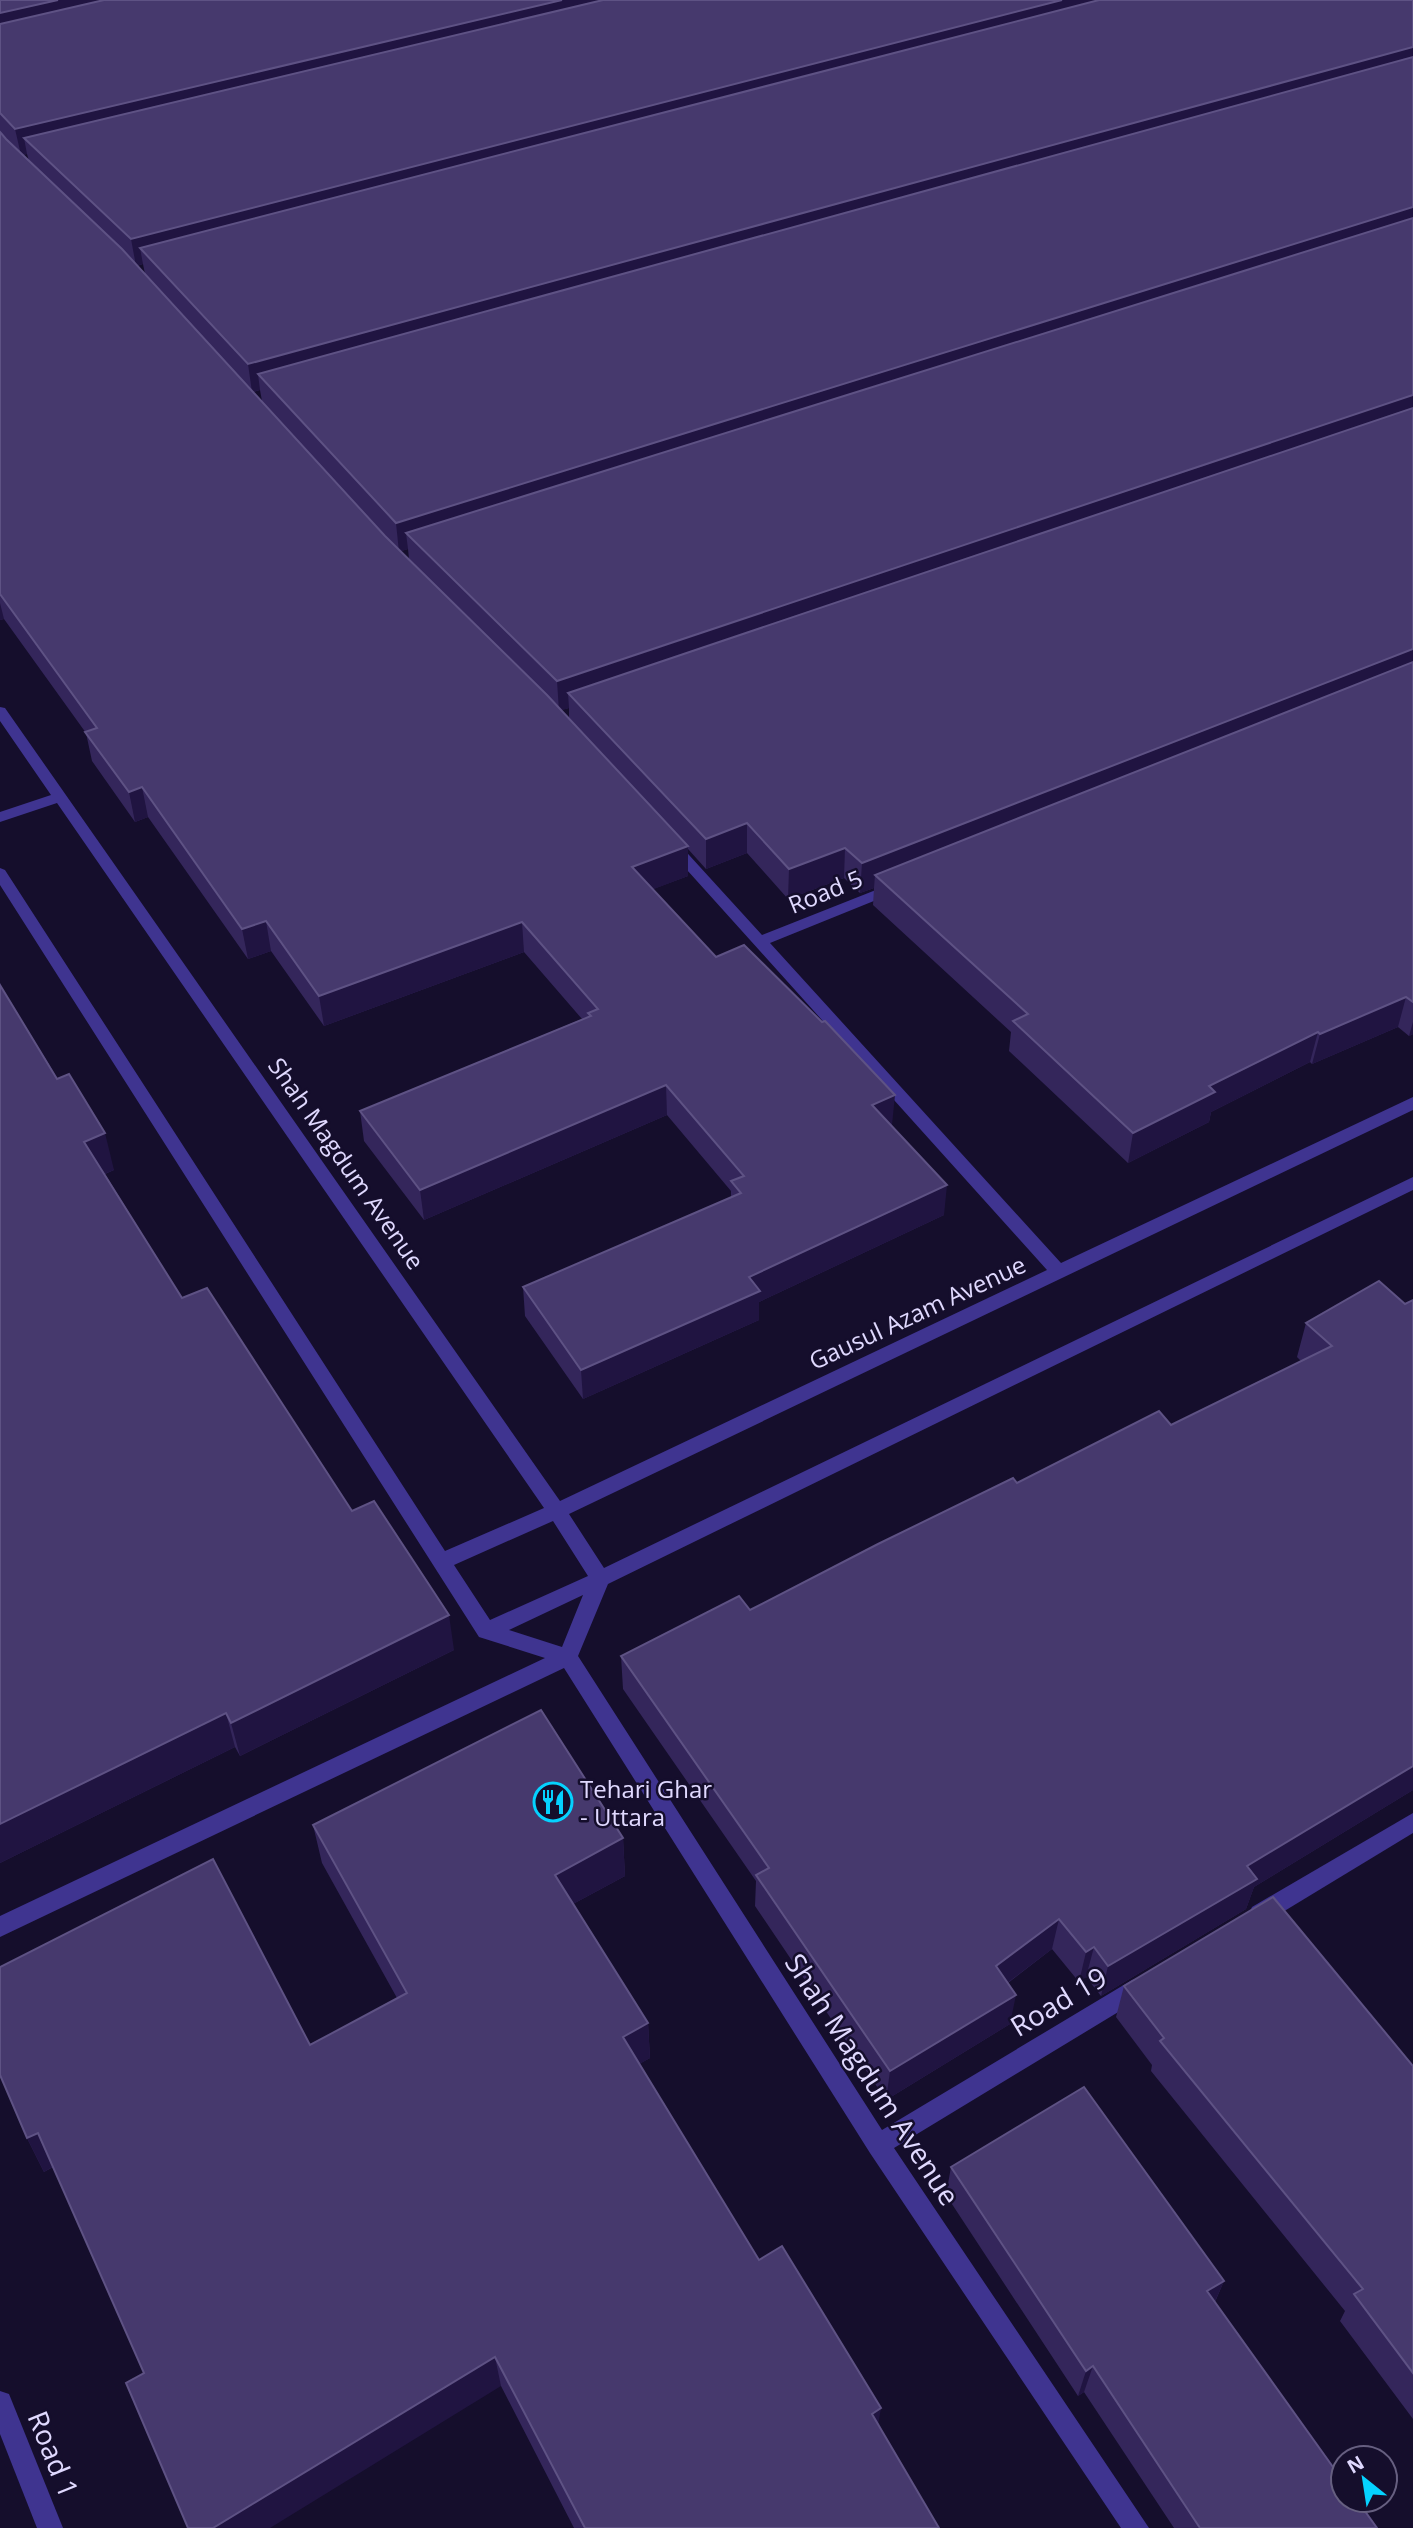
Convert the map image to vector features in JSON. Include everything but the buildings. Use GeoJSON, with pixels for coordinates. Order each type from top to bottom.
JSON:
{"type":"FeatureCollection","features":[{"type":"Feature","properties":{"kind":"street","name":"Shah Magdum Avenue"},"geometry":{"type":"LineString","coordinates":[[0,711],[557,1511],[600,1579]]}},
{"type":"Feature","properties":{"kind":"street"},"geometry":{"type":"LineString","coordinates":[[0,817],[60,797]]}},
{"type":"Feature","properties":{"kind":"street"},"geometry":{"type":"LineString","coordinates":[[668,840],[1059,1272]]}},
{"type":"Feature","properties":{"kind":"street"},"geometry":{"type":"LineString","coordinates":[[0,873],[486,1631],[568,1657]]}},
{"type":"Feature","properties":{"kind":"street","name":"Road 5"},"geometry":{"type":"LineString","coordinates":[[761,941],[915,880]]}},
{"type":"Feature","properties":{"kind":"street","name":"Gausul Azam Avenue"},"geometry":{"type":"LineString","coordinates":[[441,1562],[557,1511],[1413,1103]]}},
{"type":"Feature","properties":{"kind":"street"},"geometry":{"type":"LineString","coordinates":[[486,1631],[600,1579],[1413,1183]]}},
{"type":"Feature","properties":{"kind":"street"},"geometry":{"type":"LineString","coordinates":[[0,1927],[568,1657],[600,1579]]}},
{"type":"Feature","properties":{"kind":"street","name":"Shah Magdum Avenue"},"geometry":{"type":"LineString","coordinates":[[568,1657],[878,2145],[1136,2528]]}},
{"type":"Feature","properties":{"kind":"street"},"geometry":{"type":"LineString","coordinates":[[1247,1923],[1413,1822]]}},
{"type":"Feature","properties":{"kind":"street","name":"Road 19"},"geometry":{"type":"LineString","coordinates":[[878,2145],[1163,1973]]}},
{"type":"Feature","properties":{"kind":"street","name":"Road 1"},"geometry":{"type":"LineString","coordinates":[[0,2403],[50,2528]]}},
{"type":"Feature","properties":{"kind":"place","name":"Tehari Ghar - Uttara"},"geometry":{"type":"Point","coordinates":[553,1802]}}]}
